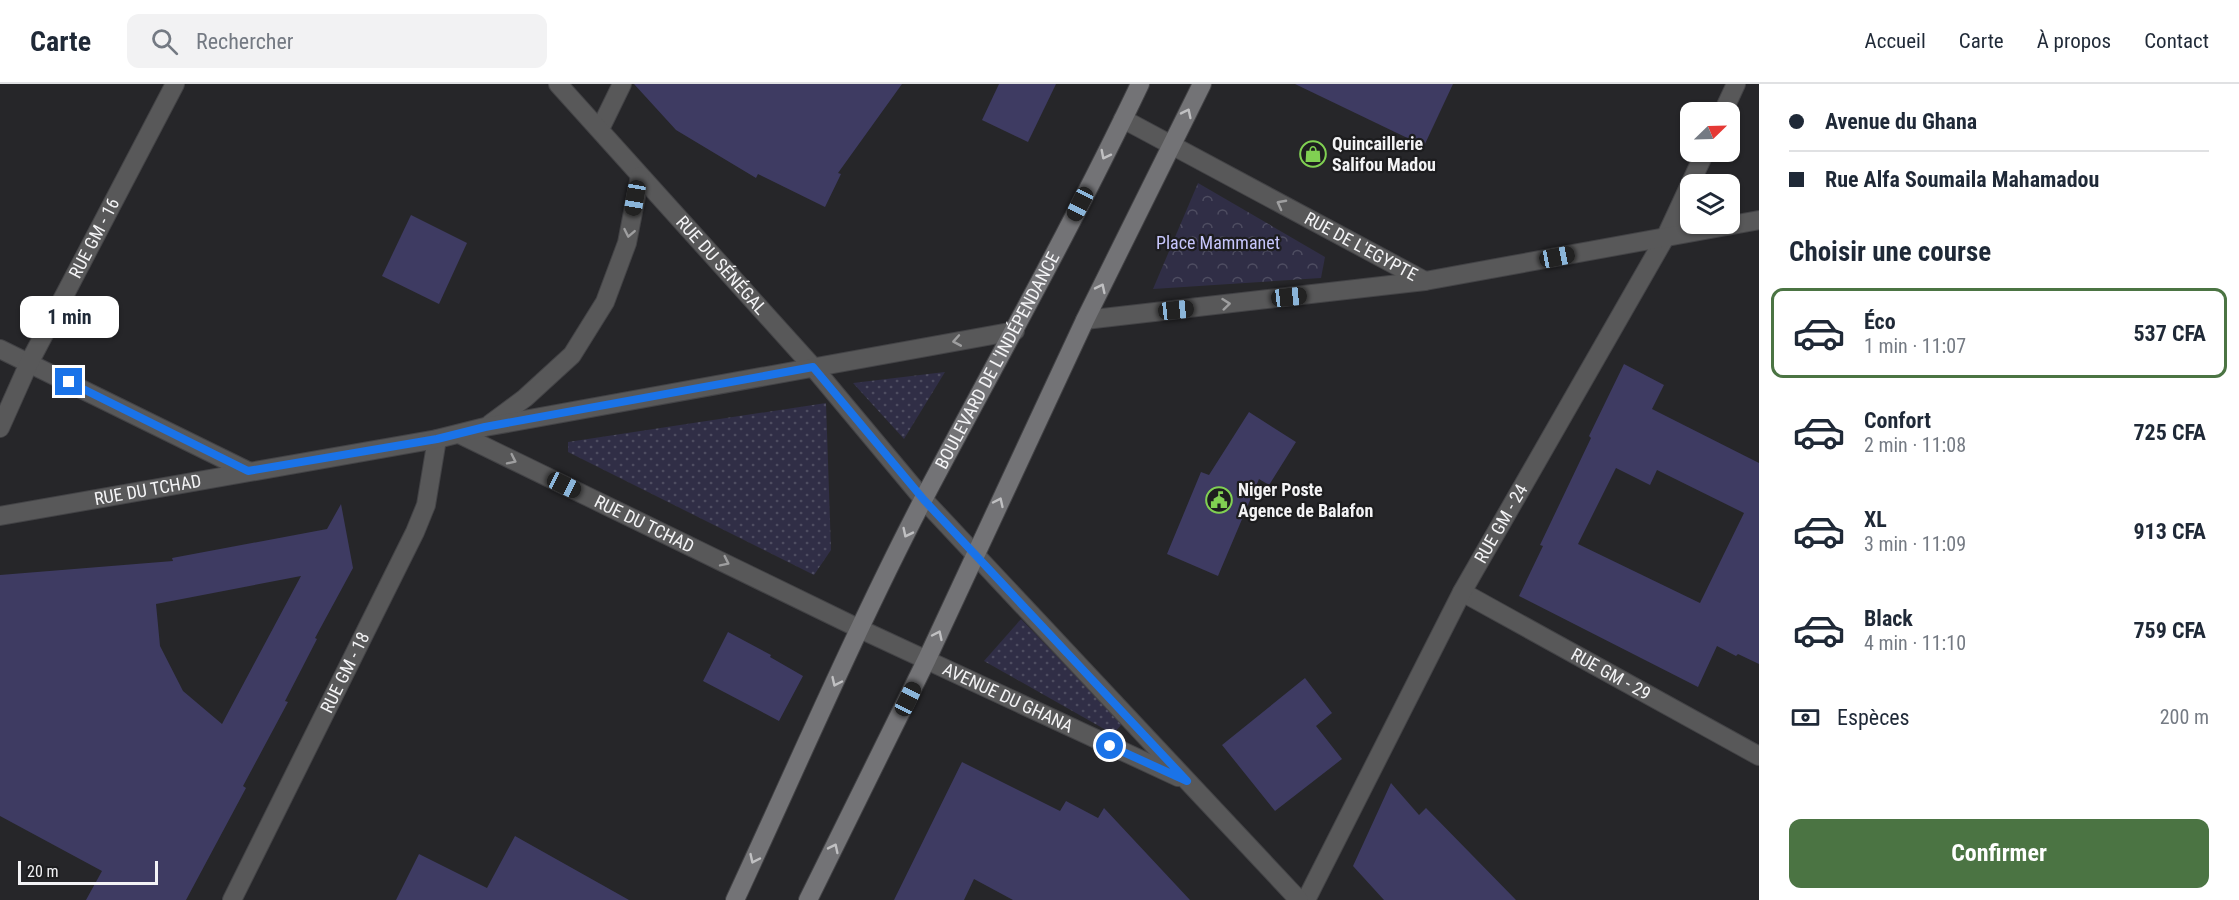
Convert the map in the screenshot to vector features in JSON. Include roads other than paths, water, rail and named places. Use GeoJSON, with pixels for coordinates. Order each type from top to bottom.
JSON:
{"type":"FeatureCollection","features":[{"type":"Feature","properties":{"kind":"main road","name":"BOULEVARD DE L'INDÉPENDANCE"},"geometry":{"type":"LineString","coordinates":[[735,900],[860,629],[924,500],[1015,331],[1140,84]]}},
{"type":"Feature","properties":{"kind":"main road"},"geometry":{"type":"LineString","coordinates":[[808,900],[927,659],[1085,320],[1202,84]]}},
{"type":"Feature","properties":{"kind":"street","name":"RUE GM - 16"},"geometry":{"type":"LineString","coordinates":[[0,428],[29,363],[175,84]]}},
{"type":"Feature","properties":{"kind":"street","name":"RUE DU SÉNÉGAL"},"geometry":{"type":"LineString","coordinates":[[558,84],[813,367]]}},
{"type":"Feature","properties":{"kind":"street"},"geometry":{"type":"LineString","coordinates":[[600,129],[622,84]]}},
{"type":"Feature","properties":{"kind":"street"},"geometry":{"type":"LineString","coordinates":[[1728,102],[1736,84]]}},
{"type":"Feature","properties":{"kind":"street","name":"RUE DE L'EGYPTE"},"geometry":{"type":"LineString","coordinates":[[1123,119],[1425,281]]}},
{"type":"Feature","properties":{"kind":"street","name":"RUE GM - 24"},"geometry":{"type":"LineString","coordinates":[[1306,900],[1462,592],[1666,236],[1700,162]]}},
{"type":"Feature","properties":{"kind":"street"},"geometry":{"type":"LineString","coordinates":[[485,427],[525,398],[572,355],[605,302],[627,243],[640,176]]}},
{"type":"Feature","properties":{"kind":"street","name":"RUE DE L'EGYPTE"},"geometry":{"type":"LineString","coordinates":[[1085,320],[1425,281],[1759,220]]}},
{"type":"Feature","properties":{"kind":"street"},"geometry":{"type":"LineString","coordinates":[[459,434],[485,427],[1015,331]]}},
{"type":"Feature","properties":{"kind":"street"},"geometry":{"type":"LineString","coordinates":[[0,349],[248,471]]}},
{"type":"Feature","properties":{"kind":"street","name":"AVENUE DU GHANA"},"geometry":{"type":"LineString","coordinates":[[813,367],[924,500],[1299,900]]}},
{"type":"Feature","properties":{"kind":"street","name":"RUE DU TCHAD"},"geometry":{"type":"LineString","coordinates":[[0,516],[459,434],[860,629]]}},
{"type":"Feature","properties":{"kind":"street","name":"RUE GM - 18"},"geometry":{"type":"LineString","coordinates":[[232,900],[415,532],[426,505],[437,439]]}},
{"type":"Feature","properties":{"kind":"street","name":"RUE GM - 29"},"geometry":{"type":"LineString","coordinates":[[1462,592],[1759,756]]}},
{"type":"Feature","properties":{"kind":"street","name":"AVENUE DU GHANA"},"geometry":{"type":"LineString","coordinates":[[860,629],[1187,781]]}},
{"type":"Feature","properties":{"kind":"place","name":"Quincaillerie Salifou Madou"},"geometry":{"type":"Point","coordinates":[1313,154]}},
{"type":"Feature","properties":{"kind":"place","name":"Niger Poste Agence de Balafon"},"geometry":{"type":"Point","coordinates":[1219,500]}},
{"type":"Feature","properties":{"kind":"park label","name":"Place Mammanet"},"geometry":{"type":"Point","coordinates":[1218,243]}}]}
